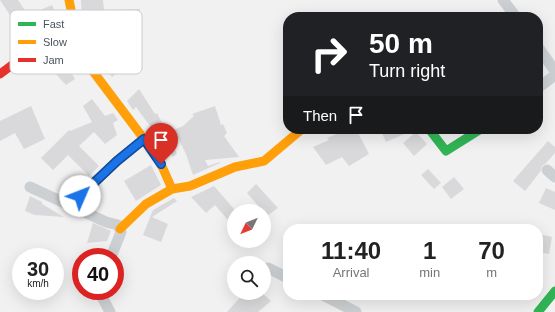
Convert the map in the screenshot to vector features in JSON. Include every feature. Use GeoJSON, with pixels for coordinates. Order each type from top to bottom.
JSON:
{"type":"FeatureCollection","features":[{"type":"Feature","properties":{"kind":"street"},"geometry":{"type":"LineString","coordinates":[[70,0],[72,10]]}},
{"type":"Feature","properties":{"kind":"street"},"geometry":{"type":"LineString","coordinates":[[503,0],[512,12]]}},
{"type":"Feature","properties":{"kind":"street"},"geometry":{"type":"LineString","coordinates":[[543,55],[555,71]]}},
{"type":"Feature","properties":{"kind":"street"},"geometry":{"type":"LineString","coordinates":[[0,74],[10,68]]}},
{"type":"Feature","properties":{"kind":"street"},"geometry":{"type":"LineString","coordinates":[[94,74],[144,139],[161,164],[172,189]]}},
{"type":"Feature","properties":{"kind":"street"},"geometry":{"type":"LineString","coordinates":[[543,84],[555,75]]}},
{"type":"Feature","properties":{"kind":"street"},"geometry":{"type":"LineString","coordinates":[[115,248],[120,228],[146,204],[172,189],[190,186],[235,167],[264,161],[296,134]]}},
{"type":"Feature","properties":{"kind":"street"},"geometry":{"type":"LineString","coordinates":[[433,134],[446,151],[473,134]]}},
{"type":"Feature","properties":{"kind":"street"},"geometry":{"type":"LineString","coordinates":[[70,206],[117,161],[144,139]]}},
{"type":"Feature","properties":{"kind":"street"},"geometry":{"type":"LineString","coordinates":[[30,187],[106,222],[116,224],[120,228]]}},
{"type":"Feature","properties":{"kind":"street"},"geometry":{"type":"LineString","coordinates":[[271,270],[283,276]]}},
{"type":"Feature","properties":{"kind":"street"},"geometry":{"type":"LineString","coordinates":[[538,312],[555,291]]}},
{"type":"Feature","properties":{"kind":"street"},"geometry":{"type":"LineString","coordinates":[[104,300],[110,312]]}},
{"type":"Feature","properties":{"kind":"street"},"geometry":{"type":"LineString","coordinates":[[333,300],[356,312]]}},
{"type":"Feature","properties":{"kind":"building"},"geometry":{"type":"Polygon","coordinates":[[[0,0],[18,0],[25,10],[10,10],[10,15],[0,0]]]}},
{"type":"Feature","properties":{"kind":"building"},"geometry":{"type":"Polygon","coordinates":[[[81,0],[103,0],[104,10],[82,10],[81,0]]]}},
{"type":"Feature","properties":{"kind":"building"},"geometry":{"type":"Polygon","coordinates":[[[52,5],[54,10],[40,10],[52,5]]]}},
{"type":"Feature","properties":{"kind":"building"},"geometry":{"type":"Polygon","coordinates":[[[140,9],[140,10],[104,10],[140,9]]]}},
{"type":"Feature","properties":{"kind":"building"},"geometry":{"type":"Polygon","coordinates":[[[56,74],[72,74],[75,79],[66,85],[56,74]]]}},
{"type":"Feature","properties":{"kind":"building"},"geometry":{"type":"Polygon","coordinates":[[[139,89],[155,114],[157,113],[167,133],[183,126],[194,116],[192,114],[215,106],[221,125],[223,124],[227,133],[224,136],[239,157],[205,160],[208,166],[220,163],[193,175],[186,154],[178,138],[171,141],[177,154],[173,157],[164,145],[161,146],[154,138],[158,137],[136,107],[133,110],[127,101],[139,89]]]}},
{"type":"Feature","properties":{"kind":"building"},"geometry":{"type":"Polygon","coordinates":[[[92,99],[105,116],[113,113],[118,120],[113,123],[117,135],[105,144],[94,132],[79,146],[99,166],[89,176],[68,155],[53,170],[41,158],[69,130],[70,131],[92,122],[83,106],[92,99]]]}},
{"type":"Feature","properties":{"kind":"building"},"geometry":{"type":"Polygon","coordinates":[[[31,106],[45,139],[24,149],[15,133],[0,141],[0,121],[31,106]]]}},
{"type":"Feature","properties":{"kind":"building"},"geometry":{"type":"Polygon","coordinates":[[[336,134],[359,134],[369,154],[349,166],[342,157],[326,165],[313,147],[329,140],[327,138],[336,134]]]}},
{"type":"Feature","properties":{"kind":"building"},"geometry":{"type":"Polygon","coordinates":[[[382,134],[404,134],[386,142],[382,134]]]}},
{"type":"Feature","properties":{"kind":"building"},"geometry":{"type":"Polygon","coordinates":[[[414,134],[418,134],[427,144],[414,156],[403,143],[414,134]]]}},
{"type":"Feature","properties":{"kind":"building"},"geometry":{"type":"Polygon","coordinates":[[[548,141],[555,147],[555,153],[542,166],[540,172],[525,191],[513,181],[548,141]]]}},
{"type":"Feature","properties":{"kind":"building"},"geometry":{"type":"Polygon","coordinates":[[[151,165],[161,185],[136,201],[124,181],[151,165]]]}},
{"type":"Feature","properties":{"kind":"building"},"geometry":{"type":"Polygon","coordinates":[[[428,169],[441,183],[434,189],[421,175],[428,169]]]}},
{"type":"Feature","properties":{"kind":"building"},"geometry":{"type":"Polygon","coordinates":[[[454,177],[464,189],[451,199],[442,187],[454,177]]]}},
{"type":"Feature","properties":{"kind":"building"},"geometry":{"type":"Polygon","coordinates":[[[256,184],[278,208],[271,213],[271,204],[257,204],[247,193],[256,184]]]}},
{"type":"Feature","properties":{"kind":"building"},"geometry":{"type":"Polygon","coordinates":[[[214,186],[230,204],[227,204],[227,219],[215,205],[206,213],[191,197],[214,186]]]}},
{"type":"Feature","properties":{"kind":"building"},"geometry":{"type":"Polygon","coordinates":[[[546,188],[555,192],[555,210],[539,203],[546,188]]]}},
{"type":"Feature","properties":{"kind":"building"},"geometry":{"type":"Polygon","coordinates":[[[30,196],[42,202],[42,204],[64,217],[35,215],[25,211],[30,196]]]}},
{"type":"Feature","properties":{"kind":"building"},"geometry":{"type":"Polygon","coordinates":[[[174,198],[177,201],[152,217],[168,224],[161,242],[143,235],[153,210],[174,198]]]}},
{"type":"Feature","properties":{"kind":"building"},"geometry":{"type":"Polygon","coordinates":[[[93,223],[111,231],[107,241],[87,243],[93,223]]]}},
{"type":"Feature","properties":{"kind":"building"},"geometry":{"type":"Polygon","coordinates":[[[543,235],[552,237],[549,254],[543,253],[543,235]]]}},
{"type":"Feature","properties":{"kind":"building"},"geometry":{"type":"Polygon","coordinates":[[[238,300],[271,301],[258,312],[227,312],[238,300]]]}},
{"type":"Feature","properties":{"kind":"traffic: fast"},"geometry":{"type":"LineString","coordinates":[[433,134],[446,151],[473,134]]}},
{"type":"Feature","properties":{"kind":"traffic: fast"},"geometry":{"type":"LineString","coordinates":[[538,312],[555,291]]}},
{"type":"Feature","properties":{"kind":"traffic: slow"},"geometry":{"type":"LineString","coordinates":[[69,0],[71,10]]}},
{"type":"Feature","properties":{"kind":"traffic: slow"},"geometry":{"type":"LineString","coordinates":[[95,74],[153,151],[161,164],[172,189]]}},
{"type":"Feature","properties":{"kind":"traffic: slow"},"geometry":{"type":"LineString","coordinates":[[120,229],[146,204],[172,189],[190,186],[235,167],[264,161],[296,134]]}},
{"type":"Feature","properties":{"kind":"traffic: slow"},"geometry":{"type":"LineString","coordinates":[[70,206],[117,161],[144,139]]}},
{"type":"Feature","properties":{"kind":"traffic: jam"},"geometry":{"type":"LineString","coordinates":[[0,74],[10,66]]}},
{"type":"Feature","properties":{"kind":"route"},"geometry":{"type":"LineString","coordinates":[[80,196],[117,161],[144,139],[161,164]]}}]}
